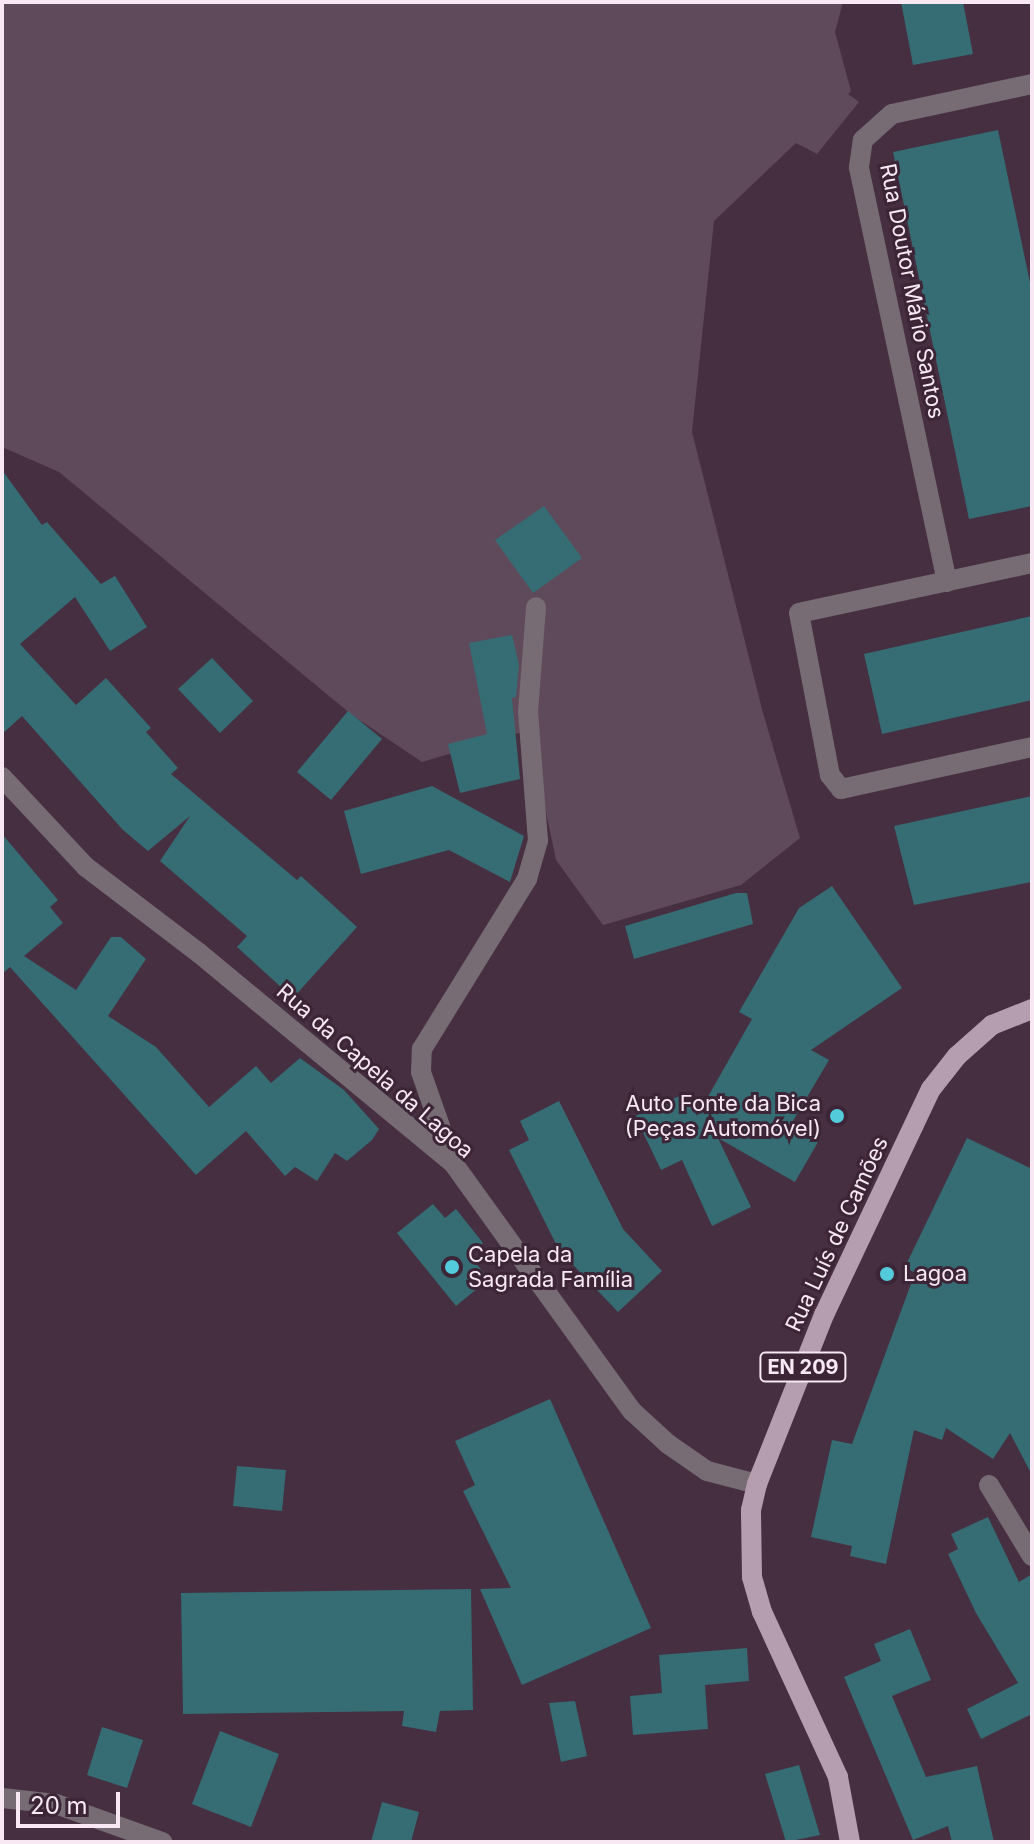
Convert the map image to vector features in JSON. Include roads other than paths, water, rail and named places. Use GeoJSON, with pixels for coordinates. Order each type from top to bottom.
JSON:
{"type":"FeatureCollection","features":[{"type":"Feature","properties":{"kind":"main road","name":"Rua Luís de Camões"},"geometry":{"type":"LineString","coordinates":[[850,1842],[838,1777],[762,1612],[752,1577],[751,1510],[757,1484],[824,1315],[931,1089],[957,1056],[992,1025],[1032,1009]]}},
{"type":"Feature","properties":{"kind":"street","name":"Rua Doutor Mário Santos"},"geometry":{"type":"LineString","coordinates":[[947,582],[859,167],[863,140],[892,114],[1032,84]]}},
{"type":"Feature","properties":{"kind":"street"},"geometry":{"type":"LineString","coordinates":[[1032,563],[799,613],[830,775],[841,789],[1032,747]]}},
{"type":"Feature","properties":{"kind":"street"},"geometry":{"type":"LineString","coordinates":[[453,1163],[421,1072],[422,1049],[527,879],[538,841],[528,712],[536,607]]}},
{"type":"Feature","properties":{"kind":"street","name":"Rua da Capela da Lagoa"},"geometry":{"type":"LineString","coordinates":[[2,777],[86,867],[199,953],[453,1163],[632,1411],[668,1444],[707,1471],[757,1484]]}},
{"type":"Feature","properties":{"kind":"street"},"geometry":{"type":"LineString","coordinates":[[989,1485],[1032,1556]]}},
{"type":"Feature","properties":{"kind":"street"},"geometry":{"type":"LineString","coordinates":[[2,1798],[56,1804],[162,1842]]}},
{"type":"Feature","properties":{"kind":"place","name":"Auto Fonte da Bica (Peças Automóvel)"},"geometry":{"type":"Point","coordinates":[837,1116]}},
{"type":"Feature","properties":{"kind":"place","name":"Capela da Sagrada Família"},"geometry":{"type":"Point","coordinates":[452,1267]}},
{"type":"Feature","properties":{"kind":"place","name":"Lagoa"},"geometry":{"type":"Point","coordinates":[887,1274]}}]}
